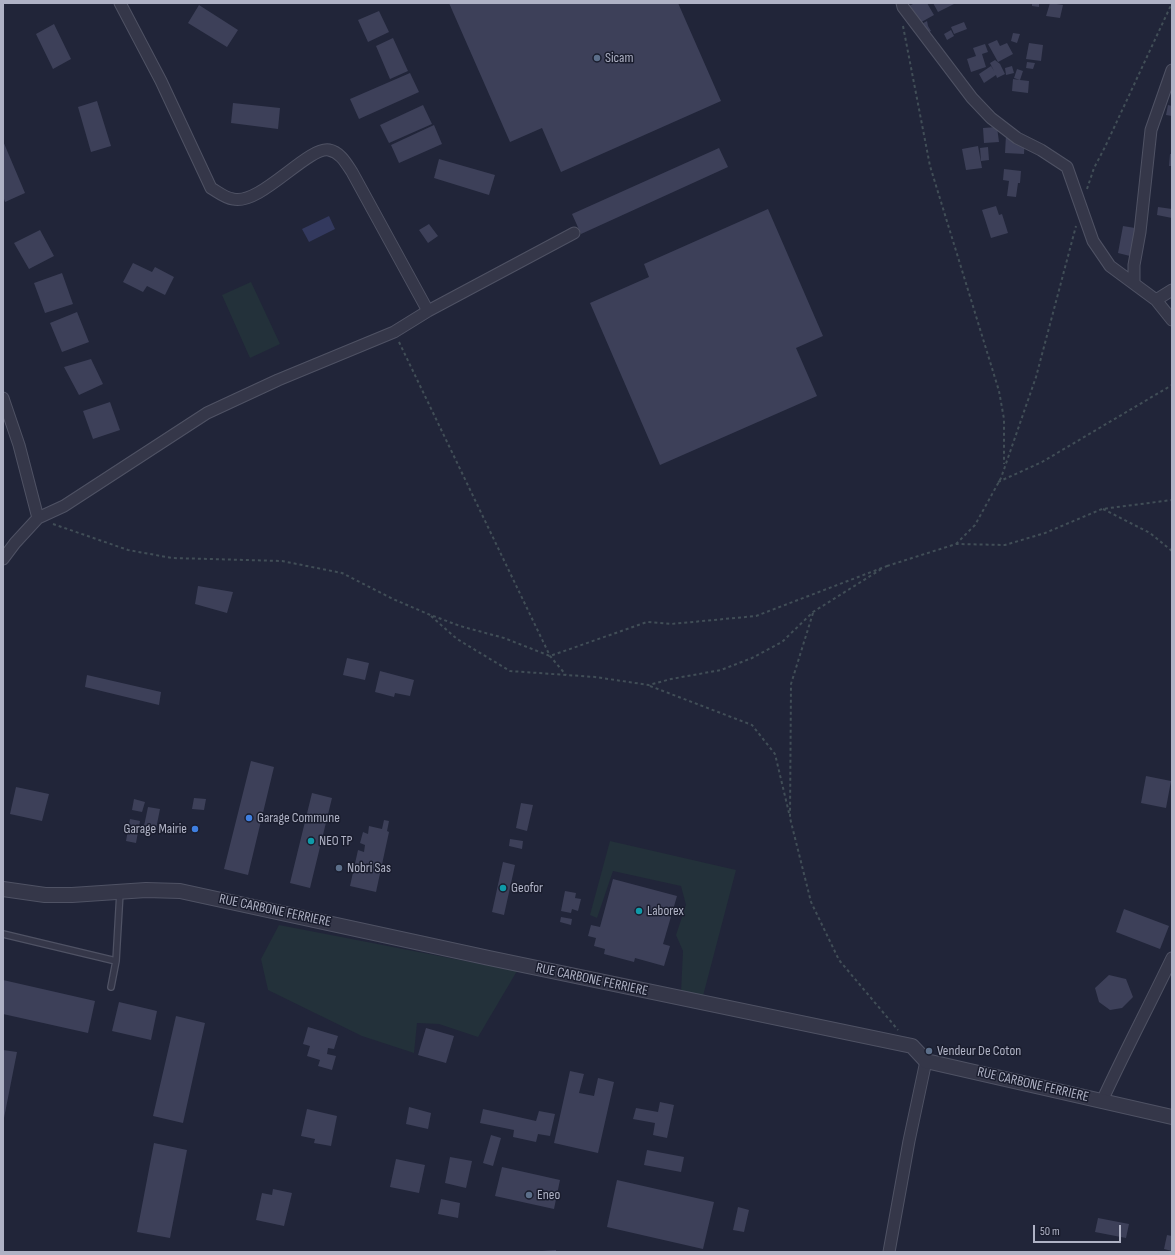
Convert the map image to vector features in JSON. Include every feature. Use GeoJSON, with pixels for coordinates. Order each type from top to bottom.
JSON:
{"type":"FeatureCollection","features":[{"type":"Feature","properties":{"kind":"street"},"geometry":{"type":"LineString","coordinates":[[120,3],[161,81],[211,188],[223,196],[234,200],[248,198],[262,190],[316,152],[327,149],[337,152],[345,160],[352,172],[428,311]]}},
{"type":"Feature","properties":{"kind":"street"},"geometry":{"type":"LineString","coordinates":[[902,3],[908,14],[972,98],[991,118],[1017,138],[1041,150],[1067,167],[1093,241],[1110,266],[1156,300],[1172,320]]}},
{"type":"Feature","properties":{"kind":"street"},"geometry":{"type":"LineString","coordinates":[[1134,283],[1134,265],[1140,232],[1151,130],[1172,70]]}},
{"type":"Feature","properties":{"kind":"street"},"geometry":{"type":"LineString","coordinates":[[3,559],[15,543],[38,518],[64,506],[207,413],[278,380],[394,332],[428,311],[574,233]]}},
{"type":"Feature","properties":{"kind":"street"},"geometry":{"type":"LineString","coordinates":[[1156,300],[1172,290]]}},
{"type":"Feature","properties":{"kind":"street"},"geometry":{"type":"LineString","coordinates":[[3,398],[20,445],[38,518]]}},
{"type":"Feature","properties":{"kind":"street","name":"RUE CARBONE FERRIERE"},"geometry":{"type":"LineString","coordinates":[[3,889],[45,895],[166,890],[216,898],[489,958],[912,1046]]}},
{"type":"Feature","properties":{"kind":"street"},"geometry":{"type":"LineString","coordinates":[[1102,1101],[1118,1065],[1136,1033],[1172,958]]}},
{"type":"Feature","properties":{"kind":"street"},"geometry":{"type":"LineString","coordinates":[[888,1252],[908,1141],[926,1061],[912,1046]]}},
{"type":"Feature","properties":{"kind":"street","name":"RUE CARBONE FERRIERE"},"geometry":{"type":"LineString","coordinates":[[926,1061],[1172,1118]]}},
{"type":"Feature","properties":{"kind":"lane"},"geometry":{"type":"LineString","coordinates":[[111,987],[116,961],[120,892]]}},
{"type":"Feature","properties":{"kind":"lane"},"geometry":{"type":"LineString","coordinates":[[3,934],[116,961]]}},
{"type":"Feature","properties":{"kind":"path"},"geometry":{"type":"LineString","coordinates":[[903,26],[930,166],[999,390],[1004,419],[1004,468],[1001,478],[975,525],[956,544]]}},
{"type":"Feature","properties":{"kind":"path"},"geometry":{"type":"LineString","coordinates":[[394,332],[550,656],[567,675]]}},
{"type":"Feature","properties":{"kind":"path"},"geometry":{"type":"LineString","coordinates":[[997,483],[1042,462],[1172,385]]}},
{"type":"Feature","properties":{"kind":"path"},"geometry":{"type":"LineString","coordinates":[[38,518],[128,550],[172,558],[282,561],[342,573],[393,599],[428,614],[460,626],[504,638],[550,656],[648,622],[671,624],[756,616],[887,566],[956,544],[1004,545],[1045,533],[1102,509],[1172,500]]}},
{"type":"Feature","properties":{"kind":"path"},"geometry":{"type":"LineString","coordinates":[[1102,509],[1150,533],[1172,551]]}},
{"type":"Feature","properties":{"kind":"path"},"geometry":{"type":"LineString","coordinates":[[649,685],[671,679],[721,670],[752,658],[782,642],[814,612],[887,566]]}},
{"type":"Feature","properties":{"kind":"path"},"geometry":{"type":"LineString","coordinates":[[790,818],[790,684],[814,612]]}},
{"type":"Feature","properties":{"kind":"path"},"geometry":{"type":"LineString","coordinates":[[428,614],[457,639],[510,671],[595,677],[649,685],[752,725],[775,754],[811,902],[839,960],[912,1046]]}},
{"type":"Feature","properties":{"kind":"shaded area"},"geometry":{"type":"Polygon","coordinates":[[[251,282],[280,344],[250,358],[222,295],[251,282]]]}},
{"type":"Feature","properties":{"kind":"shaded area"},"geometry":{"type":"Polygon","coordinates":[[[610,841],[736,870],[703,996],[681,992],[683,951],[676,935],[686,905],[681,886],[613,871],[597,918],[590,915],[610,841]]]}},
{"type":"Feature","properties":{"kind":"shaded area"},"geometry":{"type":"Polygon","coordinates":[[[279,925],[517,971],[478,1037],[439,1024],[417,1023],[414,1053],[362,1036],[268,990],[261,959],[279,925]]]}},
{"type":"Feature","properties":{"kind":"water"},"geometry":{"type":"Polygon","coordinates":[[[329,216],[335,229],[309,242],[302,229],[329,216]]]}},
{"type":"Feature","properties":{"kind":"building"},"geometry":{"type":"Polygon","coordinates":[[[449,3],[678,3],[721,101],[561,172],[542,128],[510,142],[449,3]]]}},
{"type":"Feature","properties":{"kind":"building"},"geometry":{"type":"Polygon","coordinates":[[[915,3],[927,3],[934,15],[916,25],[907,7],[915,3]]]}},
{"type":"Feature","properties":{"kind":"building"},"geometry":{"type":"Polygon","coordinates":[[[933,3],[956,3],[938,12],[933,3]]]}},
{"type":"Feature","properties":{"kind":"building"},"geometry":{"type":"Polygon","coordinates":[[[1032,3],[1039,3],[1039,7],[1032,6],[1032,3]]]}},
{"type":"Feature","properties":{"kind":"building"},"geometry":{"type":"Polygon","coordinates":[[[1050,3],[1063,5],[1060,18],[1046,16],[1050,3]]]}},
{"type":"Feature","properties":{"kind":"building"},"geometry":{"type":"Polygon","coordinates":[[[199,5],[238,30],[227,47],[188,23],[199,5]]]}},
{"type":"Feature","properties":{"kind":"building"},"geometry":{"type":"Polygon","coordinates":[[[379,11],[389,32],[368,42],[358,20],[379,11]]]}},
{"type":"Feature","properties":{"kind":"building"},"geometry":{"type":"Polygon","coordinates":[[[927,21],[931,31],[919,37],[914,28],[927,21]]]}},
{"type":"Feature","properties":{"kind":"building"},"geometry":{"type":"Polygon","coordinates":[[[964,22],[967,29],[954,34],[951,27],[964,22]]]}},
{"type":"Feature","properties":{"kind":"building"},"geometry":{"type":"Polygon","coordinates":[[[54,24],[71,59],[53,69],[36,34],[54,24]]]}},
{"type":"Feature","properties":{"kind":"building"},"geometry":{"type":"Polygon","coordinates":[[[951,30],[954,36],[947,40],[944,34],[951,30]]]}},
{"type":"Feature","properties":{"kind":"building"},"geometry":{"type":"Polygon","coordinates":[[[1013,33],[1020,34],[1017,43],[1011,41],[1013,33]]]}},
{"type":"Feature","properties":{"kind":"building"},"geometry":{"type":"Polygon","coordinates":[[[393,38],[408,71],[390,79],[376,46],[393,38]]]}},
{"type":"Feature","properties":{"kind":"building"},"geometry":{"type":"Polygon","coordinates":[[[997,40],[1000,46],[1007,43],[1013,54],[998,62],[988,44],[997,40]]]}},
{"type":"Feature","properties":{"kind":"building"},"geometry":{"type":"Polygon","coordinates":[[[1029,43],[1043,45],[1041,61],[1026,59],[1029,43]]]}},
{"type":"Feature","properties":{"kind":"building"},"geometry":{"type":"Polygon","coordinates":[[[985,44],[988,52],[982,54],[986,67],[971,72],[967,59],[976,56],[973,48],[985,44]]]}},
{"type":"Feature","properties":{"kind":"building"},"geometry":{"type":"Polygon","coordinates":[[[995,60],[1000,64],[1005,74],[997,78],[996,75],[984,83],[979,74],[991,66],[994,71],[990,63],[995,60]]]}},
{"type":"Feature","properties":{"kind":"building"},"geometry":{"type":"Polygon","coordinates":[[[1027,62],[1035,63],[1033,69],[1026,68],[1027,62]]]}},
{"type":"Feature","properties":{"kind":"building"},"geometry":{"type":"Polygon","coordinates":[[[1012,66],[1014,73],[1006,75],[1005,68],[1012,66]]]}},
{"type":"Feature","properties":{"kind":"building"},"geometry":{"type":"Polygon","coordinates":[[[1017,69],[1023,71],[1020,80],[1014,78],[1017,69]]]}},
{"type":"Feature","properties":{"kind":"building"},"geometry":{"type":"Polygon","coordinates":[[[410,73],[419,92],[359,119],[350,99],[410,73]]]}},
{"type":"Feature","properties":{"kind":"building"},"geometry":{"type":"Polygon","coordinates":[[[1013,79],[1029,81],[1028,93],[1012,91],[1013,79]]]}},
{"type":"Feature","properties":{"kind":"building"},"geometry":{"type":"Polygon","coordinates":[[[97,101],[111,146],[91,152],[78,107],[97,101]]]}},
{"type":"Feature","properties":{"kind":"building"},"geometry":{"type":"Polygon","coordinates":[[[233,103],[280,108],[278,129],[231,123],[233,103]]]}},
{"type":"Feature","properties":{"kind":"building"},"geometry":{"type":"Polygon","coordinates":[[[423,105],[432,124],[389,143],[380,125],[423,105]]]}},
{"type":"Feature","properties":{"kind":"building"},"geometry":{"type":"Polygon","coordinates":[[[1168,105],[1172,106],[1172,116],[1166,115],[1168,105]]]}},
{"type":"Feature","properties":{"kind":"building"},"geometry":{"type":"Polygon","coordinates":[[[434,125],[442,144],[399,163],[391,145],[434,125]]]}},
{"type":"Feature","properties":{"kind":"building"},"geometry":{"type":"Polygon","coordinates":[[[997,127],[999,142],[984,143],[983,128],[997,127]]]}},
{"type":"Feature","properties":{"kind":"building"},"geometry":{"type":"Polygon","coordinates":[[[1006,135],[1025,135],[1024,154],[1005,153],[1006,135]]]}},
{"type":"Feature","properties":{"kind":"building"},"geometry":{"type":"Polygon","coordinates":[[[3,141],[25,193],[5,202],[3,196],[3,141]]]}},
{"type":"Feature","properties":{"kind":"building"},"geometry":{"type":"Polygon","coordinates":[[[978,146],[982,168],[966,170],[962,149],[978,146]]]}},
{"type":"Feature","properties":{"kind":"building"},"geometry":{"type":"Polygon","coordinates":[[[988,147],[989,160],[981,161],[980,148],[988,147]]]}},
{"type":"Feature","properties":{"kind":"building"},"geometry":{"type":"Polygon","coordinates":[[[719,148],[728,167],[581,234],[572,214],[719,148]]]}},
{"type":"Feature","properties":{"kind":"building"},"geometry":{"type":"Polygon","coordinates":[[[1170,154],[1172,154],[1172,166],[1169,166],[1170,154]]]}},
{"type":"Feature","properties":{"kind":"building"},"geometry":{"type":"Polygon","coordinates":[[[439,159],[495,175],[489,195],[434,178],[439,159]]]}},
{"type":"Feature","properties":{"kind":"building"},"geometry":{"type":"Polygon","coordinates":[[[1004,169],[1021,171],[1020,183],[1018,183],[1016,197],[1007,196],[1009,181],[1003,180],[1004,169]]]}},
{"type":"Feature","properties":{"kind":"building"},"geometry":{"type":"Polygon","coordinates":[[[996,206],[999,215],[1002,214],[1008,233],[991,238],[982,210],[996,206]]]}},
{"type":"Feature","properties":{"kind":"building"},"geometry":{"type":"Polygon","coordinates":[[[1158,207],[1172,209],[1172,218],[1157,215],[1158,207]]]}},
{"type":"Feature","properties":{"kind":"building"},"geometry":{"type":"Polygon","coordinates":[[[768,209],[823,336],[796,348],[817,396],[660,465],[590,303],[649,277],[644,264],[768,209]]]}},
{"type":"Feature","properties":{"kind":"building"},"geometry":{"type":"Polygon","coordinates":[[[429,224],[438,236],[428,243],[419,230],[429,224]]]}},
{"type":"Feature","properties":{"kind":"building"},"geometry":{"type":"Polygon","coordinates":[[[1123,226],[1135,228],[1130,256],[1118,253],[1123,226]]]}},
{"type":"Feature","properties":{"kind":"building"},"geometry":{"type":"Polygon","coordinates":[[[40,230],[54,256],[29,269],[14,243],[40,230]]]}},
{"type":"Feature","properties":{"kind":"building"},"geometry":{"type":"Polygon","coordinates":[[[133,263],[152,272],[155,267],[174,277],[165,295],[147,286],[143,292],[123,282],[133,263]]]}},
{"type":"Feature","properties":{"kind":"building"},"geometry":{"type":"Polygon","coordinates":[[[62,273],[73,304],[45,313],[34,283],[62,273]]]}},
{"type":"Feature","properties":{"kind":"building"},"geometry":{"type":"Polygon","coordinates":[[[77,312],[89,342],[62,352],[50,323],[77,312]]]}},
{"type":"Feature","properties":{"kind":"building"},"geometry":{"type":"Polygon","coordinates":[[[91,359],[103,384],[79,395],[64,367],[91,359]]]}},
{"type":"Feature","properties":{"kind":"building"},"geometry":{"type":"Polygon","coordinates":[[[110,402],[120,430],[93,439],[83,411],[110,402]]]}},
{"type":"Feature","properties":{"kind":"building"},"geometry":{"type":"Polygon","coordinates":[[[198,586],[233,592],[227,613],[195,604],[198,586]]]}},
{"type":"Feature","properties":{"kind":"building"},"geometry":{"type":"Polygon","coordinates":[[[347,658],[369,663],[365,680],[343,675],[347,658]]]}},
{"type":"Feature","properties":{"kind":"building"},"geometry":{"type":"Polygon","coordinates":[[[380,671],[414,680],[410,696],[395,693],[394,697],[375,692],[380,671]]]}},
{"type":"Feature","properties":{"kind":"building"},"geometry":{"type":"Polygon","coordinates":[[[87,675],[161,692],[159,705],[85,687],[87,675]]]}},
{"type":"Feature","properties":{"kind":"building","name":"Garage Commune"},"geometry":{"type":"Polygon","coordinates":[[[251,761],[274,767],[248,875],[224,869],[251,761]]]}},
{"type":"Feature","properties":{"kind":"building"},"geometry":{"type":"Polygon","coordinates":[[[1146,776],[1171,781],[1166,808],[1141,803],[1146,776]]]}},
{"type":"Feature","properties":{"kind":"building"},"geometry":{"type":"Polygon","coordinates":[[[16,787],[49,794],[42,821],[10,814],[16,787]]]}},
{"type":"Feature","properties":{"kind":"building","name":"NEO TP"},"geometry":{"type":"Polygon","coordinates":[[[312,793],[332,798],[310,888],[290,883],[312,793]]]}},
{"type":"Feature","properties":{"kind":"building"},"geometry":{"type":"Polygon","coordinates":[[[194,798],[206,799],[204,810],[192,809],[194,798]]]}},
{"type":"Feature","properties":{"kind":"building"},"geometry":{"type":"Polygon","coordinates":[[[134,799],[145,802],[142,812],[132,810],[134,799]]]}},
{"type":"Feature","properties":{"kind":"building"},"geometry":{"type":"Polygon","coordinates":[[[521,803],[533,805],[527,831],[516,828],[521,803]]]}},
{"type":"Feature","properties":{"kind":"building"},"geometry":{"type":"Polygon","coordinates":[[[148,807],[160,809],[156,829],[144,826],[148,807]]]}},
{"type":"Feature","properties":{"kind":"building"},"geometry":{"type":"Polygon","coordinates":[[[130,819],[140,821],[136,843],[126,841],[130,819]]]}},
{"type":"Feature","properties":{"kind":"building"},"geometry":{"type":"Polygon","coordinates":[[[384,820],[389,821],[387,831],[389,832],[376,892],[350,886],[358,850],[364,852],[365,845],[360,843],[363,832],[368,834],[369,826],[382,829],[384,820]]]}},
{"type":"Feature","properties":{"kind":"building"},"geometry":{"type":"Polygon","coordinates":[[[510,839],[523,841],[522,849],[509,846],[510,839]]]}},
{"type":"Feature","properties":{"kind":"building","name":"Geofor"},"geometry":{"type":"Polygon","coordinates":[[[503,862],[515,865],[504,915],[492,912],[503,862]]]}},
{"type":"Feature","properties":{"kind":"building","name":"Laborex"},"geometry":{"type":"Polygon","coordinates":[[[613,879],[677,896],[663,944],[670,946],[664,966],[635,958],[634,962],[604,954],[605,949],[594,946],[596,938],[588,936],[591,925],[600,927],[613,879]]]}},
{"type":"Feature","properties":{"kind":"building"},"geometry":{"type":"Polygon","coordinates":[[[565,891],[576,893],[575,898],[581,899],[578,911],[572,909],[571,913],[561,911],[565,891]]]}},
{"type":"Feature","properties":{"kind":"building"},"geometry":{"type":"Polygon","coordinates":[[[1124,909],[1169,926],[1160,949],[1116,932],[1124,909]]]}},
{"type":"Feature","properties":{"kind":"building"},"geometry":{"type":"Polygon","coordinates":[[[561,917],[572,919],[571,925],[560,922],[561,917]]]}},
{"type":"Feature","properties":{"kind":"building"},"geometry":{"type":"Polygon","coordinates":[[[1109,975],[1126,979],[1133,997],[1122,1008],[1110,1010],[1099,1002],[1095,988],[1109,975]]]}},
{"type":"Feature","properties":{"kind":"building"},"geometry":{"type":"Polygon","coordinates":[[[3,980],[95,1001],[88,1033],[3,1014],[3,980]]]}},
{"type":"Feature","properties":{"kind":"building"},"geometry":{"type":"Polygon","coordinates":[[[119,1002],[157,1011],[151,1040],[112,1031],[119,1002]]]}},
{"type":"Feature","properties":{"kind":"building"},"geometry":{"type":"Polygon","coordinates":[[[176,1016],[205,1023],[183,1123],[153,1116],[176,1016]]]}},
{"type":"Feature","properties":{"kind":"building"},"geometry":{"type":"Polygon","coordinates":[[[308,1027],[338,1036],[334,1049],[328,1048],[327,1054],[336,1056],[332,1070],[318,1066],[320,1060],[307,1056],[310,1046],[303,1044],[308,1027]]]}},
{"type":"Feature","properties":{"kind":"building"},"geometry":{"type":"Polygon","coordinates":[[[426,1028],[454,1036],[446,1063],[418,1055],[426,1028]]]}},
{"type":"Feature","properties":{"kind":"building"},"geometry":{"type":"Polygon","coordinates":[[[3,1050],[17,1052],[4,1118],[3,1118],[3,1050]]]}},
{"type":"Feature","properties":{"kind":"building"},"geometry":{"type":"Polygon","coordinates":[[[570,1071],[584,1074],[579,1093],[594,1096],[598,1078],[614,1082],[598,1153],[554,1143],[570,1071]]]}},
{"type":"Feature","properties":{"kind":"building"},"geometry":{"type":"Polygon","coordinates":[[[660,1102],[674,1105],[667,1138],[653,1135],[655,1123],[633,1119],[636,1108],[658,1112],[660,1102]]]}},
{"type":"Feature","properties":{"kind":"building"},"geometry":{"type":"Polygon","coordinates":[[[409,1107],[431,1113],[428,1129],[406,1124],[409,1107]]]}},
{"type":"Feature","properties":{"kind":"building"},"geometry":{"type":"Polygon","coordinates":[[[307,1109],[337,1116],[331,1146],[314,1143],[315,1139],[301,1136],[307,1109]]]}},
{"type":"Feature","properties":{"kind":"building"},"geometry":{"type":"Polygon","coordinates":[[[483,1109],[536,1121],[539,1111],[555,1114],[550,1136],[538,1134],[536,1142],[513,1137],[514,1130],[480,1123],[483,1109]]]}},
{"type":"Feature","properties":{"kind":"building"},"geometry":{"type":"Polygon","coordinates":[[[491,1135],[501,1138],[493,1166],[483,1163],[491,1135]]]}},
{"type":"Feature","properties":{"kind":"building"},"geometry":{"type":"Polygon","coordinates":[[[154,1143],[187,1150],[170,1238],[137,1232],[154,1143]]]}},
{"type":"Feature","properties":{"kind":"building"},"geometry":{"type":"Polygon","coordinates":[[[647,1150],[684,1157],[681,1172],[644,1165],[647,1150]]]}},
{"type":"Feature","properties":{"kind":"building"},"geometry":{"type":"Polygon","coordinates":[[[450,1157],[472,1161],[466,1188],[445,1183],[450,1157]]]}},
{"type":"Feature","properties":{"kind":"building"},"geometry":{"type":"Polygon","coordinates":[[[396,1159],[425,1165],[419,1193],[390,1187],[396,1159]]]}},
{"type":"Feature","properties":{"kind":"building"},"geometry":{"type":"Polygon","coordinates":[[[502,1167],[560,1180],[554,1209],[495,1196],[502,1167]]]}},
{"type":"Feature","properties":{"kind":"building"},"geometry":{"type":"Polygon","coordinates":[[[617,1180],[714,1202],[703,1249],[607,1227],[617,1180]]]}},
{"type":"Feature","properties":{"kind":"building"},"geometry":{"type":"Polygon","coordinates":[[[273,1189],[292,1193],[284,1226],[256,1220],[262,1193],[272,1195],[273,1189]]]}},
{"type":"Feature","properties":{"kind":"building"},"geometry":{"type":"Polygon","coordinates":[[[441,1199],[460,1203],[458,1218],[438,1214],[441,1199]]]}},
{"type":"Feature","properties":{"kind":"building"},"geometry":{"type":"Polygon","coordinates":[[[738,1207],[749,1210],[744,1232],[733,1230],[738,1207]]]}},
{"type":"Feature","properties":{"kind":"building"},"geometry":{"type":"Polygon","coordinates":[[[1098,1218],[1129,1224],[1126,1238],[1095,1232],[1098,1218]]]}},
{"type":"Feature","properties":{"kind":"building"},"geometry":{"type":"Polygon","coordinates":[[[1167,1235],[1172,1236],[1172,1251],[1164,1249],[1167,1235]]]}},
{"type":"Feature","properties":{"kind":"building"},"geometry":{"type":"Polygon","coordinates":[[[556,1250],[556,1252],[542,1252],[542,1251],[556,1250]]]}},
{"type":"Feature","properties":{"kind":"place","name":"Sicam"},"geometry":{"type":"Point","coordinates":[597,58]}},
{"type":"Feature","properties":{"kind":"place","name":"Garage Commune"},"geometry":{"type":"Point","coordinates":[249,818]}},
{"type":"Feature","properties":{"kind":"place","name":"Garage Mairie"},"geometry":{"type":"Point","coordinates":[195,829]}},
{"type":"Feature","properties":{"kind":"place","name":"NEO TP"},"geometry":{"type":"Point","coordinates":[311,841]}},
{"type":"Feature","properties":{"kind":"place","name":"Nobri Sas"},"geometry":{"type":"Point","coordinates":[339,868]}},
{"type":"Feature","properties":{"kind":"place","name":"Geofor"},"geometry":{"type":"Point","coordinates":[503,888]}},
{"type":"Feature","properties":{"kind":"place","name":"Laborex"},"geometry":{"type":"Point","coordinates":[639,911]}},
{"type":"Feature","properties":{"kind":"place","name":"Vendeur De Coton"},"geometry":{"type":"Point","coordinates":[929,1051]}},
{"type":"Feature","properties":{"kind":"place","name":"Eneo"},"geometry":{"type":"Point","coordinates":[529,1195]}}]}
